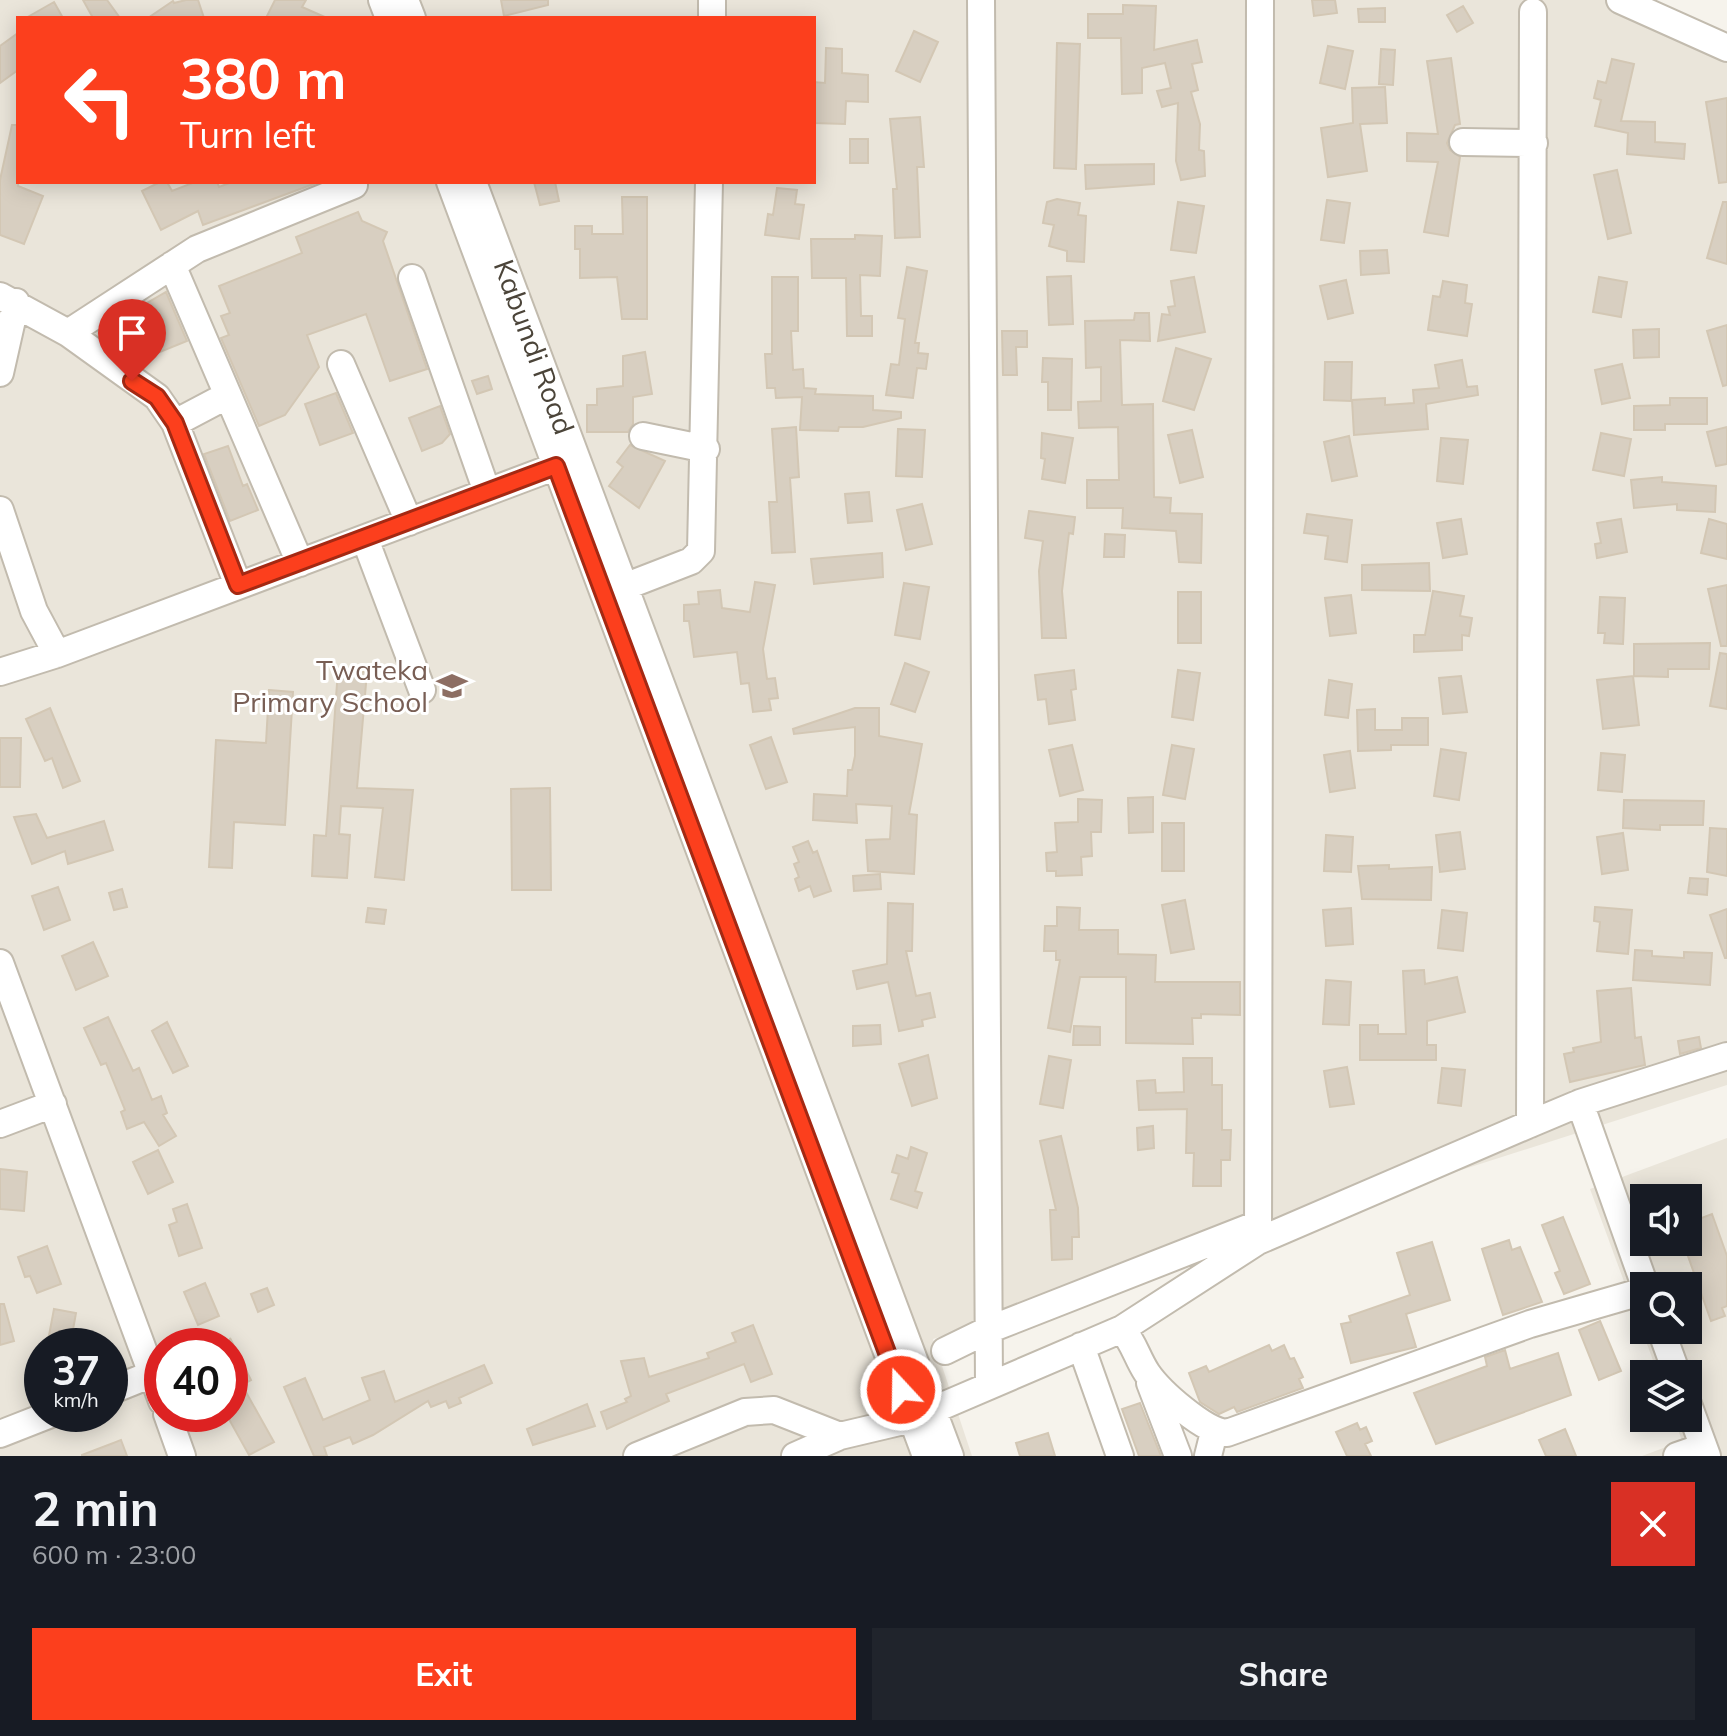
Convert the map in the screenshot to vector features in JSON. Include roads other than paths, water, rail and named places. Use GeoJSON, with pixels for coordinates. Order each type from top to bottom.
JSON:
{"type":"FeatureCollection","features":[{"type":"Feature","properties":{"kind":"street"},"geometry":{"type":"LineString","coordinates":[[981,0],[989,1385]]}},
{"type":"Feature","properties":{"kind":"street"},"geometry":{"type":"LineString","coordinates":[[1258,1232],[1260,0]]}},
{"type":"Feature","properties":{"kind":"street"},"geometry":{"type":"LineString","coordinates":[[1620,0],[1727,48]]}},
{"type":"Feature","properties":{"kind":"street"},"geometry":{"type":"LineString","coordinates":[[1529,4],[1534,143],[1530,1124]]}},
{"type":"Feature","properties":{"kind":"street"},"geometry":{"type":"LineString","coordinates":[[1463,142],[1534,143]]}},
{"type":"Feature","properties":{"kind":"street","name":"Kabundi Road"},"geometry":{"type":"LineString","coordinates":[[451,184],[566,463],[923,1415],[950,1456]]}},
{"type":"Feature","properties":{"kind":"street","name":"Kabundi Road"},"geometry":{"type":"LineString","coordinates":[[474,184],[566,463],[624,587],[700,819]]}},
{"type":"Feature","properties":{"kind":"street"},"geometry":{"type":"LineString","coordinates":[[624,587],[691,561],[701,551],[706,449],[709,184]]}},
{"type":"Feature","properties":{"kind":"street"},"geometry":{"type":"LineString","coordinates":[[68,333],[197,249],[354,185]]}},
{"type":"Feature","properties":{"kind":"street"},"geometry":{"type":"LineString","coordinates":[[172,265],[300,563]]}},
{"type":"Feature","properties":{"kind":"street"},"geometry":{"type":"LineString","coordinates":[[412,278],[487,492]]}},
{"type":"Feature","properties":{"kind":"street"},"geometry":{"type":"LineString","coordinates":[[0,373],[8,299],[68,333],[157,397],[175,423],[238,585]]}},
{"type":"Feature","properties":{"kind":"street"},"geometry":{"type":"LineString","coordinates":[[341,364],[409,522]]}},
{"type":"Feature","properties":{"kind":"street"},"geometry":{"type":"LineString","coordinates":[[175,423],[228,395]]}},
{"type":"Feature","properties":{"kind":"street"},"geometry":{"type":"LineString","coordinates":[[643,436],[706,449]]}},
{"type":"Feature","properties":{"kind":"street"},"geometry":{"type":"LineString","coordinates":[[0,672],[57,654],[566,463]]}},
{"type":"Feature","properties":{"kind":"street"},"geometry":{"type":"LineString","coordinates":[[0,510],[34,611],[57,654]]}},
{"type":"Feature","properties":{"kind":"street"},"geometry":{"type":"LineString","coordinates":[[365,539],[422,690]]}},
{"type":"Feature","properties":{"kind":"street"},"geometry":{"type":"LineString","coordinates":[[0,963],[144,1352]]}},
{"type":"Feature","properties":{"kind":"street"},"geometry":{"type":"LineString","coordinates":[[945,1351],[988,1330],[1258,1232],[1580,1103],[1727,1056]]}},
{"type":"Feature","properties":{"kind":"street"},"geometry":{"type":"LineString","coordinates":[[1580,1103],[1639,1272]]}},
{"type":"Feature","properties":{"kind":"street"},"geometry":{"type":"LineString","coordinates":[[0,1124],[53,1104]]}},
{"type":"Feature","properties":{"kind":"street"},"geometry":{"type":"LineString","coordinates":[[795,1456],[840,1436],[923,1415],[1122,1329],[1258,1232]]}},
{"type":"Feature","properties":{"kind":"street"},"geometry":{"type":"LineString","coordinates":[[1146,1372],[1211,1444],[1242,1429],[1530,1324],[1630,1293]]}},
{"type":"Feature","properties":{"kind":"street"},"geometry":{"type":"LineString","coordinates":[[1122,1329],[1136,1344],[1178,1456]]}},
{"type":"Feature","properties":{"kind":"street"},"geometry":{"type":"LineString","coordinates":[[1081,1346],[1120,1456]]}},
{"type":"Feature","properties":{"kind":"street"},"geometry":{"type":"LineString","coordinates":[[637,1456],[745,1412],[774,1410],[840,1436]]}},
{"type":"Feature","properties":{"kind":"street","name":"Kabundi Road"},"geometry":{"type":"LineString","coordinates":[[923,1415],[926,1456]]}},
{"type":"Feature","properties":{"kind":"street"},"geometry":{"type":"LineString","coordinates":[[0,1434],[24,1425]]}},
{"type":"Feature","properties":{"kind":"street"},"geometry":{"type":"LineString","coordinates":[[173,1432],[182,1456]]}},
{"type":"Feature","properties":{"kind":"street"},"geometry":{"type":"LineString","coordinates":[[1677,1456],[1705,1451],[1698,1432]]}},
{"type":"Feature","properties":{"kind":"place","name":"Twateka Primary School"},"geometry":{"type":"Point","coordinates":[452,686]}}]}
